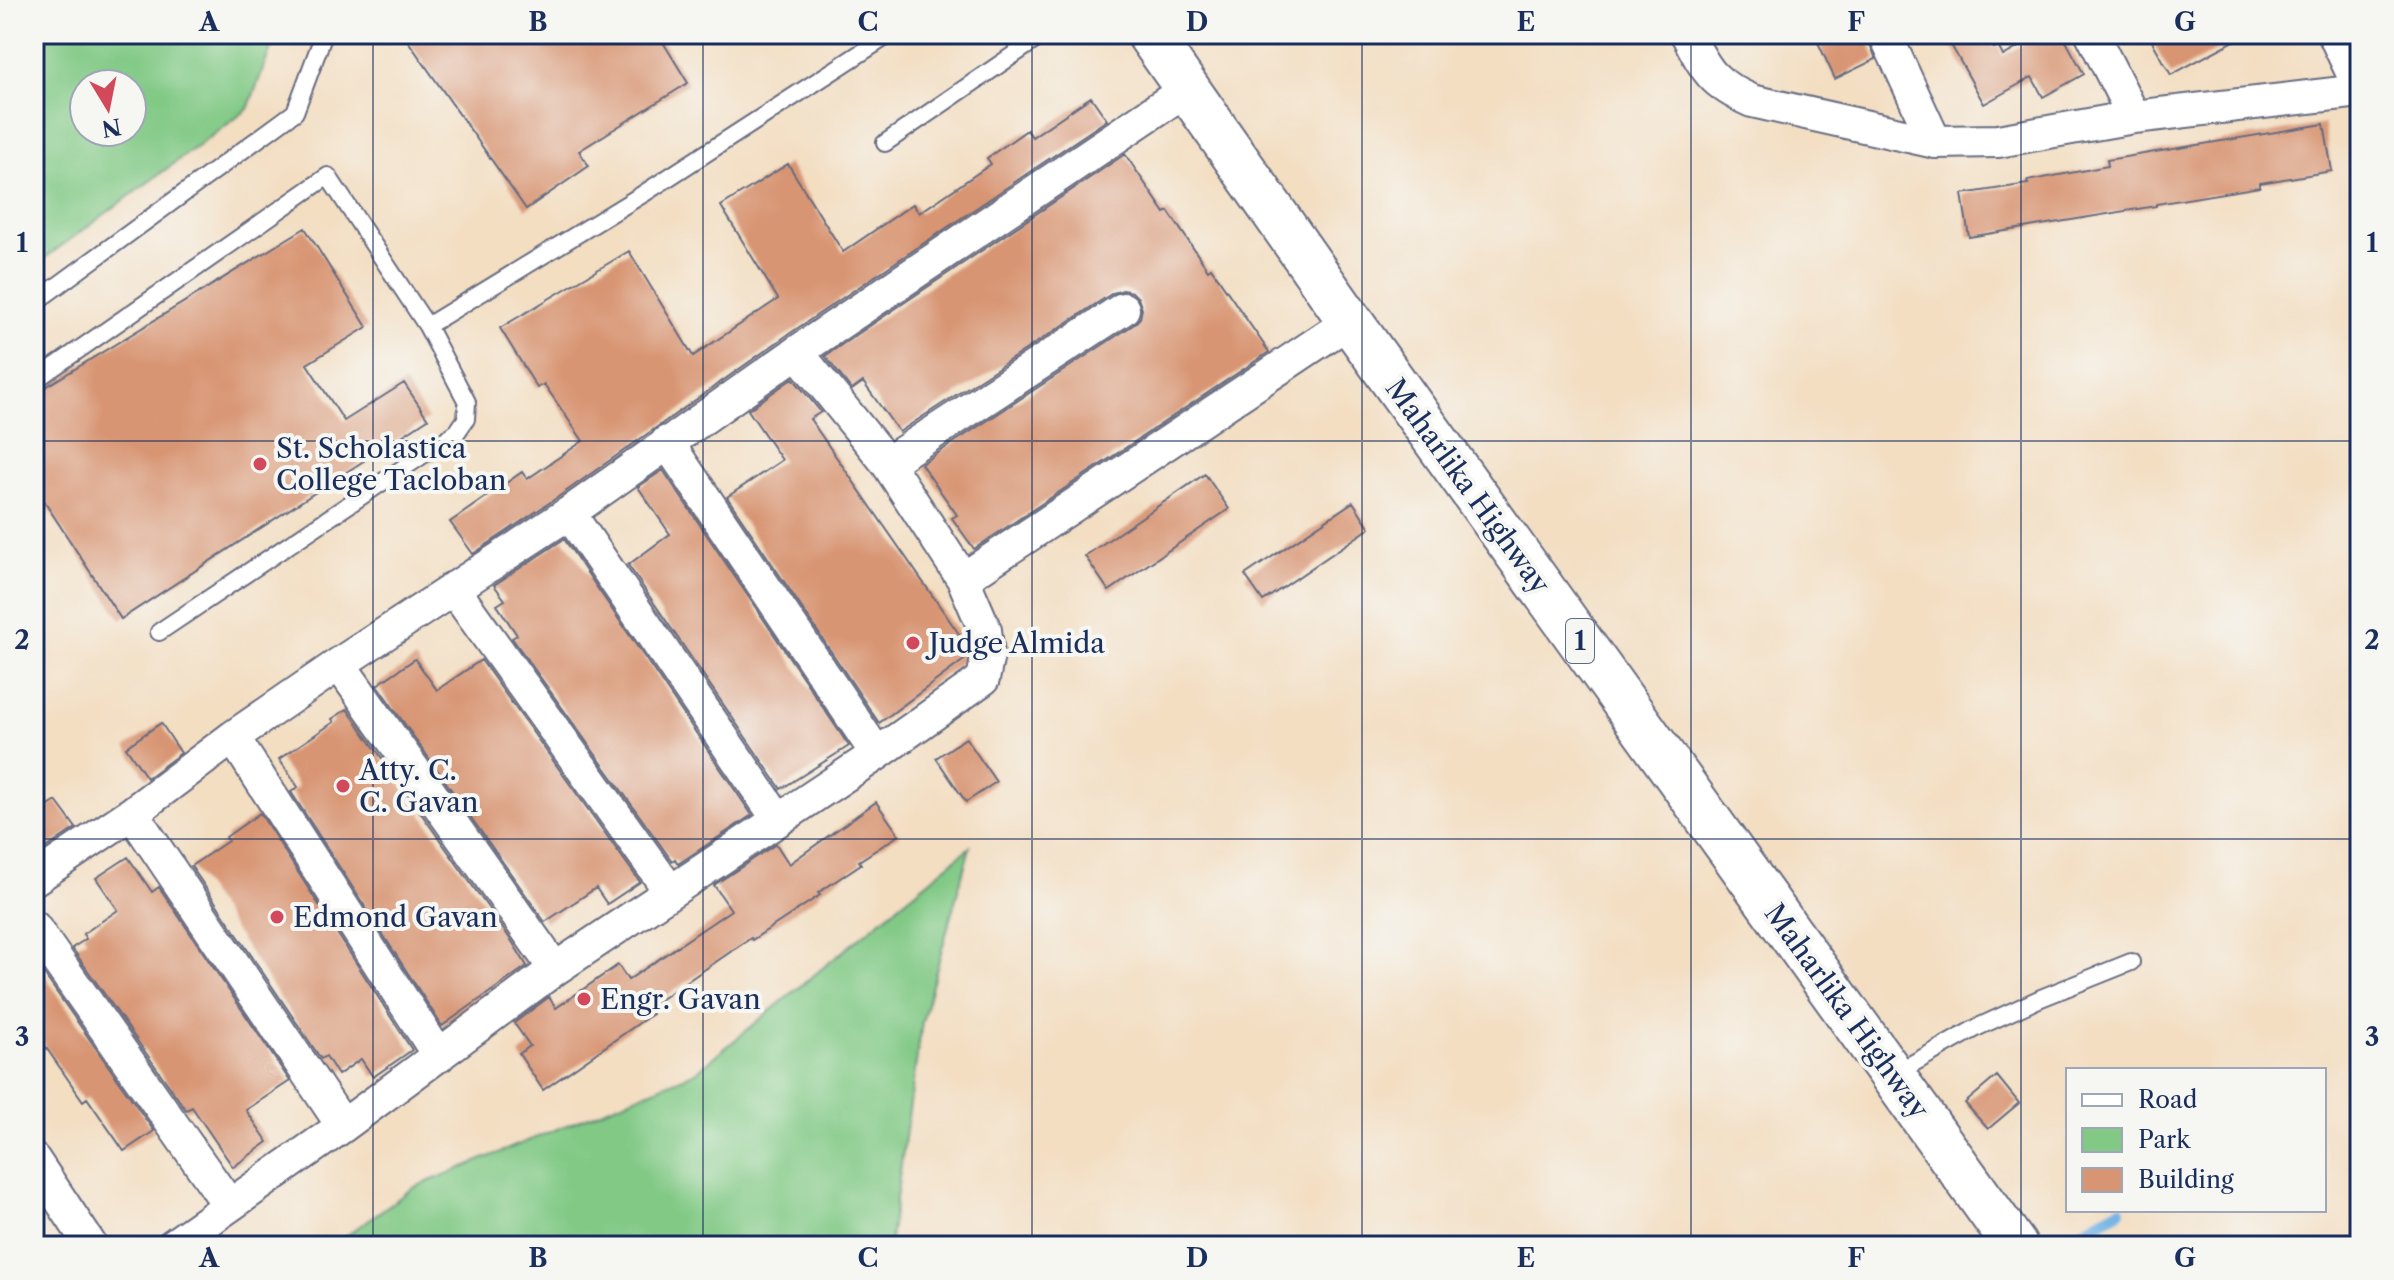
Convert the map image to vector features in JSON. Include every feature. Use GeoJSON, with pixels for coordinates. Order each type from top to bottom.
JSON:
{"type":"FeatureCollection","features":[{"type":"Feature","properties":{"kind":"highway","name":"Maharlika Highway"},"geometry":{"type":"LineString","coordinates":[[1149,34],[1350,321],[2015,1246]]}},
{"type":"Feature","properties":{"kind":"street"},"geometry":{"type":"LineString","coordinates":[[1687,34],[1708,73],[1727,90],[1752,101],[1935,142],[1998,141],[2134,117],[2360,90],[2334,34]]}},
{"type":"Feature","properties":{"kind":"street"},"geometry":{"type":"LineString","coordinates":[[1885,34],[1935,142]]}},
{"type":"Feature","properties":{"kind":"street"},"geometry":{"type":"LineString","coordinates":[[2092,34],[2134,117]]}},
{"type":"Feature","properties":{"kind":"street"},"geometry":{"type":"LineString","coordinates":[[34,879],[132,813],[233,737],[339,664],[569,513],[797,352],[1187,89]]}},
{"type":"Feature","properties":{"kind":"street"},"geometry":{"type":"LineString","coordinates":[[887,463],[1123,309]]}},
{"type":"Feature","properties":{"kind":"street"},"geometry":{"type":"LineString","coordinates":[[963,579],[1350,321]]}},
{"type":"Feature","properties":{"kind":"street"},"geometry":{"type":"LineString","coordinates":[[172,1246],[343,1126],[555,969],[877,754],[983,679],[988,655],[985,630],[963,579],[887,463],[797,352]]}},
{"type":"Feature","properties":{"kind":"street"},"geometry":{"type":"LineString","coordinates":[[667,442],[877,754]]}},
{"type":"Feature","properties":{"kind":"street"},"geometry":{"type":"LineString","coordinates":[[569,513],[778,819]]}},
{"type":"Feature","properties":{"kind":"street"},"geometry":{"type":"LineString","coordinates":[[453,588],[670,891]]}},
{"type":"Feature","properties":{"kind":"street"},"geometry":{"type":"LineString","coordinates":[[339,664],[555,969]]}},
{"type":"Feature","properties":{"kind":"street"},"geometry":{"type":"LineString","coordinates":[[233,737],[439,1056]]}},
{"type":"Feature","properties":{"kind":"street"},"geometry":{"type":"LineString","coordinates":[[132,813],[343,1126]]}},
{"type":"Feature","properties":{"kind":"street"},"geometry":{"type":"LineString","coordinates":[[34,927],[229,1205]]}},
{"type":"Feature","properties":{"kind":"street"},"geometry":{"type":"LineString","coordinates":[[34,1160],[91,1246]]}},
{"type":"Feature","properties":{"kind":"lane"},"geometry":{"type":"LineString","coordinates":[[34,303],[295,112],[324,34]]}},
{"type":"Feature","properties":{"kind":"lane"},"geometry":{"type":"LineString","coordinates":[[427,326],[643,194],[890,34]]}},
{"type":"Feature","properties":{"kind":"lane"},"geometry":{"type":"LineString","coordinates":[[885,143],[1044,34]]}},
{"type":"Feature","properties":{"kind":"lane"},"geometry":{"type":"LineString","coordinates":[[34,381],[328,176],[427,326],[467,402],[466,419],[457,432],[159,632]]}},
{"type":"Feature","properties":{"kind":"lane"},"geometry":{"type":"LineString","coordinates":[[1892,1075],[1978,1027],[2131,962]]}},
{"type":"Feature","properties":{"kind":"green space"},"geometry":{"type":"Polygon","coordinates":[[[34,34],[276,34],[248,109],[34,266],[34,34]]]}},
{"type":"Feature","properties":{"kind":"green space"},"geometry":{"type":"Polygon","coordinates":[[[970,847],[922,1022],[889,1246],[332,1246],[413,1188],[696,1072],[970,847]]]}},
{"type":"Feature","properties":{"kind":"building"},"geometry":{"type":"Polygon","coordinates":[[[403,34],[658,34],[688,83],[579,151],[589,166],[526,209],[403,34]]]}},
{"type":"Feature","properties":{"kind":"building"},"geometry":{"type":"Polygon","coordinates":[[[1814,34],[1866,34],[1876,59],[1835,79],[1814,34]]]}},
{"type":"Feature","properties":{"kind":"building"},"geometry":{"type":"Polygon","coordinates":[[[1945,34],[1987,34],[1994,48],[1998,46],[2003,56],[2042,34],[2062,34],[2084,74],[2043,97],[2032,77],[1984,104],[1945,34]]]}},
{"type":"Feature","properties":{"kind":"building"},"geometry":{"type":"Polygon","coordinates":[[[2148,34],[2247,34],[2171,75],[2148,34]]]}},
{"type":"Feature","properties":{"kind":"building"},"geometry":{"type":"Polygon","coordinates":[[[1091,97],[1107,120],[786,336],[473,554],[450,522],[522,472],[527,479],[583,441],[544,384],[537,388],[500,328],[629,251],[693,356],[778,299],[721,206],[788,164],[843,252],[913,204],[919,213],[991,164],[987,158],[1027,130],[1032,137],[1091,97]]]}},
{"type":"Feature","properties":{"kind":"building"},"geometry":{"type":"Polygon","coordinates":[[[2324,124],[2332,171],[2156,206],[1969,237],[1962,194],[2028,184],[2027,181],[2108,166],[2107,160],[2324,124]]]}},
{"type":"Feature","properties":{"kind":"building"},"geometry":{"type":"Polygon","coordinates":[[[1125,154],[1208,270],[1211,268],[1269,352],[974,549],[952,518],[957,515],[921,464],[1133,325],[1140,318],[1142,309],[1138,298],[1132,292],[1123,290],[1113,293],[899,432],[863,382],[852,390],[825,356],[1125,154]]]}},
{"type":"Feature","properties":{"kind":"building"},"geometry":{"type":"Polygon","coordinates":[[[305,228],[367,327],[307,364],[344,421],[404,383],[428,419],[121,619],[34,486],[34,394],[305,228]]]}},
{"type":"Feature","properties":{"kind":"building"},"geometry":{"type":"Polygon","coordinates":[[[793,378],[821,412],[810,419],[968,647],[968,657],[879,723],[727,497],[782,460],[748,410],[793,378]]]}},
{"type":"Feature","properties":{"kind":"building"},"geometry":{"type":"Polygon","coordinates":[[[663,470],[849,746],[781,789],[628,565],[670,534],[638,487],[663,470]]]}},
{"type":"Feature","properties":{"kind":"building"},"geometry":{"type":"Polygon","coordinates":[[[1205,474],[1229,509],[1109,591],[1085,556],[1205,474]]]}},
{"type":"Feature","properties":{"kind":"building"},"geometry":{"type":"Polygon","coordinates":[[[1353,502],[1370,528],[1263,601],[1245,575],[1353,502]]]}},
{"type":"Feature","properties":{"kind":"building"},"geometry":{"type":"Polygon","coordinates":[[[564,539],[752,815],[678,864],[675,859],[672,861],[512,638],[517,635],[497,605],[505,600],[494,585],[564,539]]]}},
{"type":"Feature","properties":{"kind":"building"},"geometry":{"type":"Polygon","coordinates":[[[415,659],[437,690],[481,660],[640,882],[607,904],[596,888],[545,922],[377,685],[415,659]]]}},
{"type":"Feature","properties":{"kind":"building"},"geometry":{"type":"Polygon","coordinates":[[[347,709],[527,966],[442,1026],[291,792],[298,787],[279,759],[334,722],[332,719],[347,709]]]}},
{"type":"Feature","properties":{"kind":"building"},"geometry":{"type":"Polygon","coordinates":[[[161,723],[181,753],[147,778],[126,747],[161,723]]]}},
{"type":"Feature","properties":{"kind":"building"},"geometry":{"type":"Polygon","coordinates":[[[966,738],[996,782],[966,802],[936,758],[966,738]]]}},
{"type":"Feature","properties":{"kind":"building"},"geometry":{"type":"Polygon","coordinates":[[[56,801],[76,828],[34,856],[34,816],[56,801]]]}},
{"type":"Feature","properties":{"kind":"building"},"geometry":{"type":"Polygon","coordinates":[[[876,802],[899,835],[859,861],[861,864],[818,893],[820,895],[648,1008],[652,1014],[543,1090],[519,1054],[530,1046],[514,1023],[549,997],[556,1008],[618,965],[628,980],[731,910],[714,885],[776,844],[789,864],[876,802]]]}},
{"type":"Feature","properties":{"kind":"building"},"geometry":{"type":"Polygon","coordinates":[[[260,813],[412,1050],[373,1077],[361,1059],[338,1075],[326,1056],[321,1059],[191,866],[228,841],[226,837],[260,813]]]}},
{"type":"Feature","properties":{"kind":"building"},"geometry":{"type":"Polygon","coordinates":[[[128,857],[152,892],[159,887],[290,1081],[246,1110],[268,1142],[233,1167],[192,1107],[186,1110],[72,948],[86,939],[83,934],[118,910],[96,878],[128,857]]]}},
{"type":"Feature","properties":{"kind":"building"},"geometry":{"type":"Polygon","coordinates":[[[41,970],[154,1131],[124,1151],[87,1098],[83,1101],[34,1030],[34,974],[41,970]]]}},
{"type":"Feature","properties":{"kind":"building"},"geometry":{"type":"Polygon","coordinates":[[[1997,1076],[2019,1103],[1988,1129],[1965,1103],[1997,1076]]]}},
{"type":"Feature","properties":{"kind":"waterway"},"geometry":{"type":"LineString","coordinates":[[2078,1234],[2116,1212]]}},
{"type":"Feature","properties":{"kind":"place","name":"St. Scholastica College Tacloban"},"geometry":{"type":"Point","coordinates":[260,464]}},
{"type":"Feature","properties":{"kind":"place","name":"Judge Almida"},"geometry":{"type":"Point","coordinates":[913,643]}},
{"type":"Feature","properties":{"kind":"place","name":"Atty. C. C. Gavan"},"geometry":{"type":"Point","coordinates":[343,786]}},
{"type":"Feature","properties":{"kind":"place","name":"Edmond Gavan"},"geometry":{"type":"Point","coordinates":[277,917]}},
{"type":"Feature","properties":{"kind":"place","name":"Engr. Gavan"},"geometry":{"type":"Point","coordinates":[584,999]}}]}
